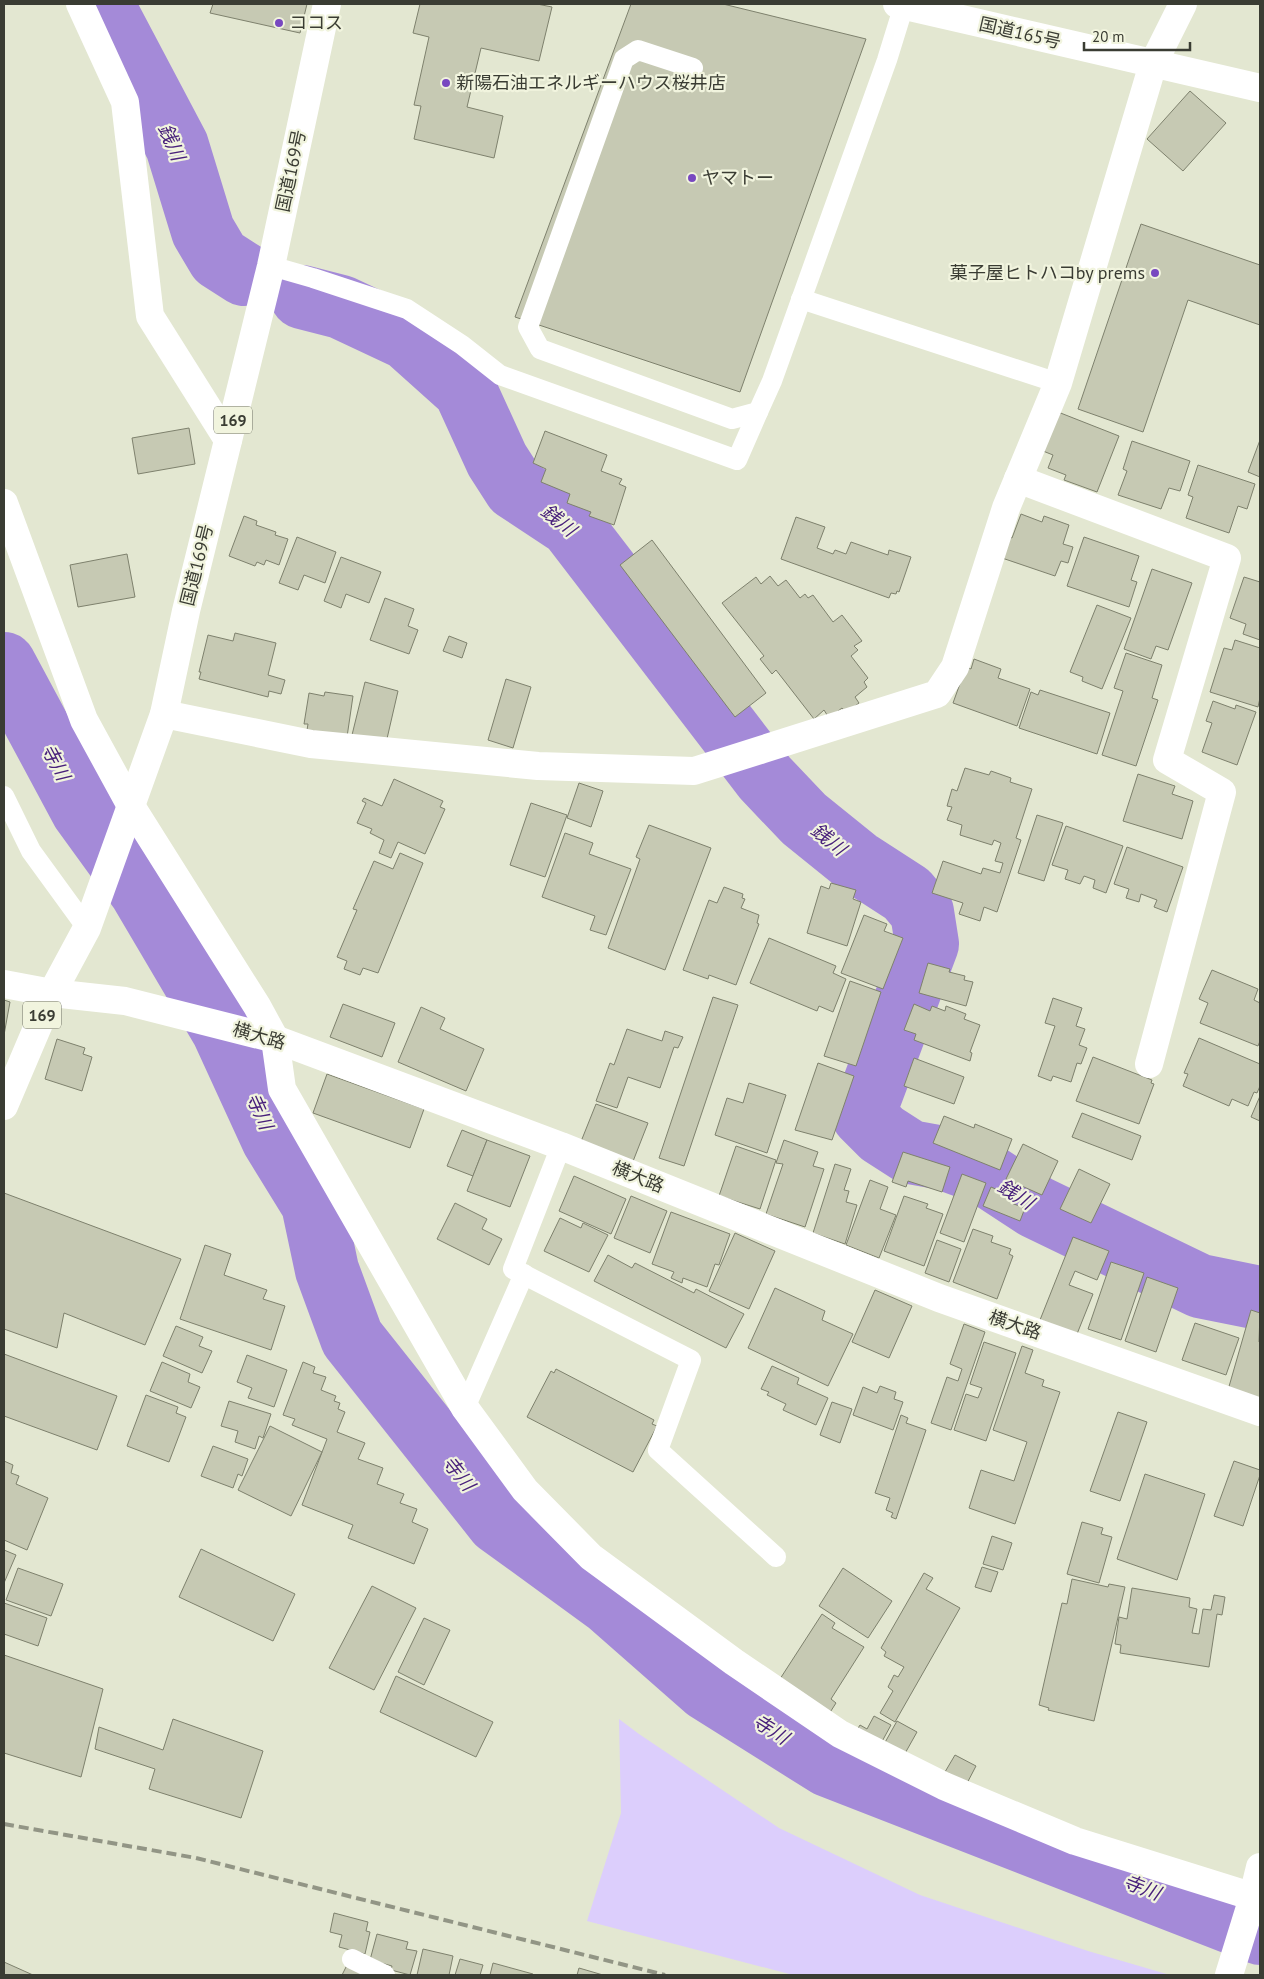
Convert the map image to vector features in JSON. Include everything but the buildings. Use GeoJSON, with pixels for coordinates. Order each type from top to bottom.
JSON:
{"type":"FeatureCollection","features":[{"type":"Feature","properties":{"kind":"main road"},"geometry":{"type":"LineString","coordinates":[[80,4],[125,102],[138,228],[150,316],[228,440]]}},
{"type":"Feature","properties":{"kind":"main road","name":"国道169号"},"geometry":{"type":"LineString","coordinates":[[4,1106],[52,992],[87,928],[164,714],[186,611],[270,266],[327,4]]}},
{"type":"Feature","properties":{"kind":"main road"},"geometry":{"type":"LineString","coordinates":[[164,714],[311,744],[538,766],[694,771],[937,694],[955,667],[1006,508],[1058,383],[1153,64],[1183,4]]}},
{"type":"Feature","properties":{"kind":"main road","name":"国道165号"},"geometry":{"type":"LineString","coordinates":[[901,5],[1260,88]]}},
{"type":"Feature","properties":{"kind":"main road"},"geometry":{"type":"LineString","coordinates":[[1018,479],[1227,558],[1167,760],[1222,792],[1149,1064]]}},
{"type":"Feature","properties":{"kind":"main road"},"geometry":{"type":"LineString","coordinates":[[4,503],[84,720],[132,806],[257,1006],[282,1089],[465,1408],[525,1490],[591,1557],[734,1662],[840,1734],[944,1786],[1075,1841],[1255,1900]]}},
{"type":"Feature","properties":{"kind":"main road","name":"横大路"},"geometry":{"type":"LineString","coordinates":[[4,984],[125,1001],[266,1036],[561,1146],[939,1298],[1260,1412]]}},
{"type":"Feature","properties":{"kind":"main road"},"geometry":{"type":"LineString","coordinates":[[1229,1975],[1255,1900],[1260,1867]]}},
{"type":"Feature","properties":{"kind":"lane"},"geometry":{"type":"LineString","coordinates":[[270,266],[407,309],[462,344],[500,375],[737,460],[772,381],[901,5]]}},
{"type":"Feature","properties":{"kind":"lane"},"geometry":{"type":"LineString","coordinates":[[693,68],[638,50],[624,59],[528,327],[540,349],[732,419],[758,412]]}},
{"type":"Feature","properties":{"kind":"lane"},"geometry":{"type":"LineString","coordinates":[[801,299],[1058,383]]}},
{"type":"Feature","properties":{"kind":"lane"},"geometry":{"type":"LineString","coordinates":[[4,796],[31,851],[87,928]]}},
{"type":"Feature","properties":{"kind":"lane"},"geometry":{"type":"LineString","coordinates":[[561,1146],[513,1269],[691,1360],[658,1450],[776,1558]]}},
{"type":"Feature","properties":{"kind":"lane"},"geometry":{"type":"LineString","coordinates":[[465,1408],[524,1274]]}},
{"type":"Feature","properties":{"kind":"lane"},"geometry":{"type":"LineString","coordinates":[[352,1959],[385,1975]]}},
{"type":"Feature","properties":{"kind":"shaded area"},"geometry":{"type":"Polygon","coordinates":[[[619,1719],[779,1828],[920,1895],[1088,1951],[1170,1975],[793,1975],[587,1921],[621,1813],[619,1719]]]}},
{"type":"Feature","properties":{"kind":"waterway","name":"銭川"},"geometry":{"type":"LineString","coordinates":[[102,4],[177,146],[203,231],[219,258],[244,274]]}},
{"type":"Feature","properties":{"kind":"waterway","name":"銭川"},"geometry":{"type":"LineString","coordinates":[[302,297],[341,307],[407,338],[465,390],[497,460],[515,488],[571,525],[765,778],[804,819],[856,861],[907,894],[922,912],[927,944],[863,1115],[882,1134],[910,1152],[943,1158],[984,1173],[1036,1207],[1200,1286],[1260,1298]]}},
{"type":"Feature","properties":{"kind":"waterway","name":"寺川"},"geometry":{"type":"LineString","coordinates":[[4,664],[83,811],[141,891],[223,1030],[273,1139],[313,1204],[327,1270],[352,1338],[498,1522],[608,1602],[707,1689],[828,1765],[1260,1933]]}},
{"type":"Feature","properties":{"kind":"railway"},"geometry":{"type":"LineString","coordinates":[[4,1824],[196,1858],[665,1975]]}},
{"type":"Feature","properties":{"kind":"place","name":"ココス"},"geometry":{"type":"Point","coordinates":[279,23]}},
{"type":"Feature","properties":{"kind":"place","name":"新陽石油エネルギーハウス桜井店"},"geometry":{"type":"Point","coordinates":[446,83]}},
{"type":"Feature","properties":{"kind":"place","name":"ヤマトー"},"geometry":{"type":"Point","coordinates":[692,178]}},
{"type":"Feature","properties":{"kind":"place","name":"菓子屋ヒトハコby prems"},"geometry":{"type":"Point","coordinates":[1155,273]}}]}
